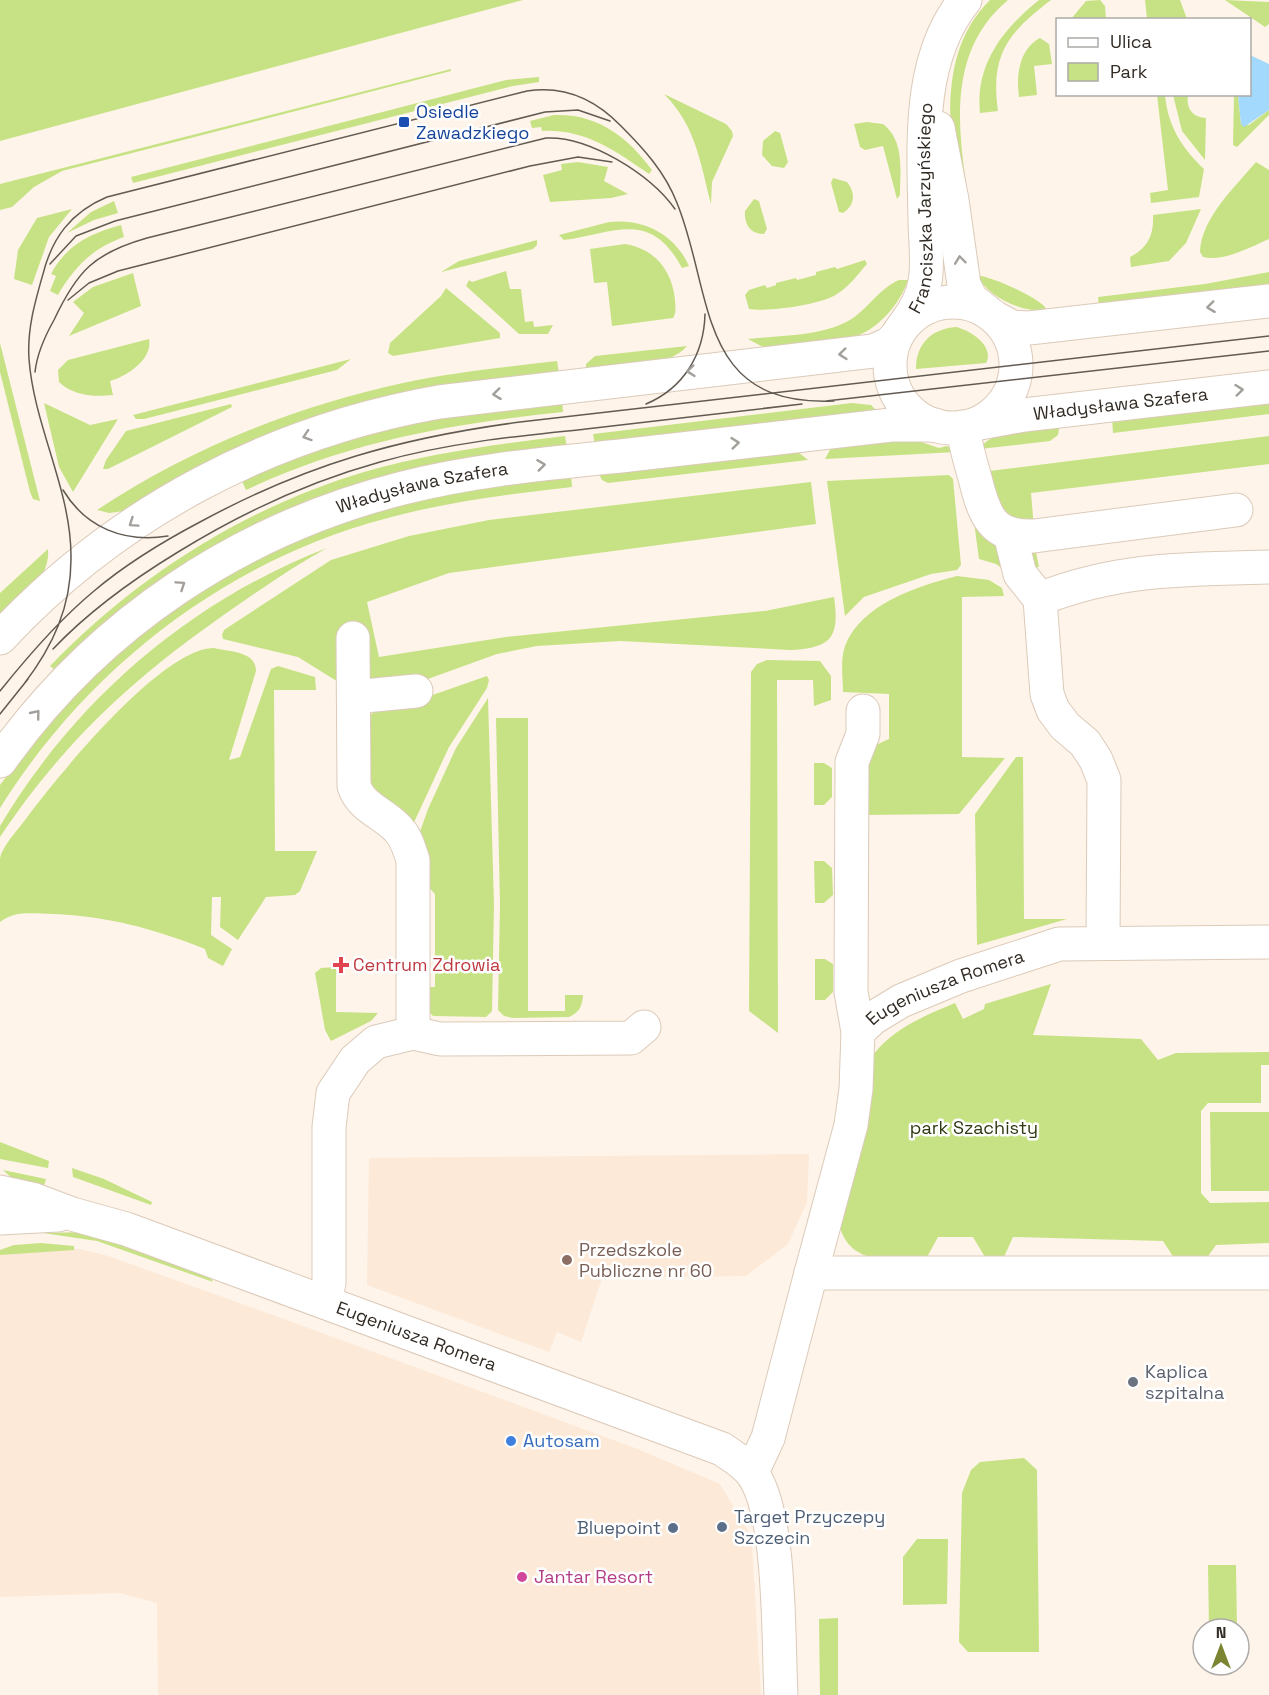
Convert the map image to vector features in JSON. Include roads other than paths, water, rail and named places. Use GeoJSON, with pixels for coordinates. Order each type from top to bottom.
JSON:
{"type":"FeatureCollection","features":[{"type":"Feature","properties":{"kind":"street","name":"Franciszka Jarzyńskiego"},"geometry":{"type":"LineString","coordinates":[[902,329],[921,302],[926,282],[924,162],[929,91],[938,45],[949,23],[965,0]]}},
{"type":"Feature","properties":{"kind":"street","name":"Franciszka Jarzyńskiego"},"geometry":{"type":"LineString","coordinates":[[929,91],[950,187],[964,285],[971,299],[991,315]]}},
{"type":"Feature","properties":{"kind":"street"},"geometry":{"type":"LineString","coordinates":[[0,638],[65,575],[132,524],[205,480],[298,439],[368,417],[439,402],[873,351],[890,344],[902,329],[926,308],[940,303],[963,302],[1012,327],[1029,328],[1269,301]]}},
{"type":"Feature","properties":{"kind":"street"},"geometry":{"type":"LineString","coordinates":[[902,329],[890,362],[897,393],[915,415],[957,425],[998,408],[1007,396],[1014,380],[1016,365],[1013,345],[991,315]]}},
{"type":"Feature","properties":{"kind":"street","name":"Władysława Szafera"},"geometry":{"type":"LineString","coordinates":[[0,760],[60,686],[97,650],[153,604],[189,579],[247,545],[328,510],[404,488],[505,470],[891,425],[957,425],[1014,416],[1269,387]]}},
{"type":"Feature","properties":{"kind":"street"},"geometry":{"type":"LineString","coordinates":[[957,425],[983,510],[996,526],[1010,534],[1034,536],[1236,510]]}},
{"type":"Feature","properties":{"kind":"street"},"geometry":{"type":"LineString","coordinates":[[1010,534],[1020,574],[1040,599],[1047,694],[1053,710],[1065,726],[1084,743],[1096,760],[1104,780],[1103,943]]}},
{"type":"Feature","properties":{"kind":"street"},"geometry":{"type":"LineString","coordinates":[[1040,599],[1073,585],[1110,576],[1164,569],[1269,567]]}},
{"type":"Feature","properties":{"kind":"street"},"geometry":{"type":"LineString","coordinates":[[353,638],[354,786],[357,795],[365,805],[397,828],[407,840],[413,860],[412,1033]]}},
{"type":"Feature","properties":{"kind":"street"},"geometry":{"type":"LineString","coordinates":[[354,697],[416,691]]}},
{"type":"Feature","properties":{"kind":"street"},"geometry":{"type":"LineString","coordinates":[[858,1032],[851,992],[852,762],[863,734],[863,711]]}},
{"type":"Feature","properties":{"kind":"street","name":"Eugeniusza Romera"},"geometry":{"type":"LineString","coordinates":[[752,1472],[768,1438],[852,1125],[858,1032],[894,1005],[961,976],[1059,944],[1269,942]]}},
{"type":"Feature","properties":{"kind":"street"},"geometry":{"type":"LineString","coordinates":[[325,1302],[329,1283],[329,1127],[333,1093],[355,1060],[376,1041],[412,1033],[440,1039],[631,1038],[644,1027]]}},
{"type":"Feature","properties":{"kind":"street","name":"Eugeniusza Romera"},"geometry":{"type":"LineString","coordinates":[[0,1192],[32,1199],[72,1214],[117,1226],[722,1449],[752,1472],[762,1492],[773,1532],[781,1695]]}},
{"type":"Feature","properties":{"kind":"street","name":"Eugeniusza Romera"},"geometry":{"type":"LineString","coordinates":[[0,1218],[72,1214]]}},
{"type":"Feature","properties":{"kind":"street"},"geometry":{"type":"LineString","coordinates":[[811,1273],[1269,1273]]}},
{"type":"Feature","properties":{"kind":"water"},"geometry":{"type":"Polygon","coordinates":[[[1251,55],[1269,64],[1269,110],[1244,127],[1241,124],[1238,96],[1251,96],[1251,55]]]}},
{"type":"Feature","properties":{"kind":"tram line"},"geometry":{"type":"LineString","coordinates":[[24,684],[44,655],[64,610],[71,559],[66,509],[32,384],[29,359],[30,326],[47,261],[58,238],[73,218],[107,197],[527,91],[567,92],[590,101],[611,116],[646,152],[660,171],[677,203],[689,238],[707,307],[718,338],[733,365],[756,385],[789,398],[834,401]]}},
{"type":"Feature","properties":{"kind":"tram line"},"geometry":{"type":"LineString","coordinates":[[50,264],[76,236],[115,221],[545,112],[578,110],[610,121]]}},
{"type":"Feature","properties":{"kind":"tram line"},"geometry":{"type":"LineString","coordinates":[[35,372],[45,338],[62,303],[80,276],[89,266],[113,250],[147,238],[546,138],[581,143],[599,150],[635,171],[664,196],[675,209]]}},
{"type":"Feature","properties":{"kind":"tram line"},"geometry":{"type":"LineString","coordinates":[[68,300],[89,283],[118,271],[530,166],[578,157],[612,162]]}},
{"type":"Feature","properties":{"kind":"tram line"},"geometry":{"type":"LineString","coordinates":[[646,404],[671,389],[689,368],[701,343],[705,314]]}},
{"type":"Feature","properties":{"kind":"tram line"},"geometry":{"type":"LineString","coordinates":[[0,691],[56,626],[81,602],[132,562],[172,537],[278,484],[355,456],[394,445],[520,422],[1269,336]]}},
{"type":"Feature","properties":{"kind":"tram line"},"geometry":{"type":"LineString","coordinates":[[826,401],[1269,351]]}},
{"type":"Feature","properties":{"kind":"tram line"},"geometry":{"type":"LineString","coordinates":[[53,649],[112,596],[178,552],[226,524],[276,500],[353,470],[405,455],[482,441],[802,404]]}},
{"type":"Feature","properties":{"kind":"tram line"},"geometry":{"type":"LineString","coordinates":[[63,490],[83,514],[108,530],[136,537],[168,536]]}},
{"type":"Feature","properties":{"kind":"tram line"},"geometry":{"type":"LineString","coordinates":[[0,714],[28,679]]}},
{"type":"Feature","properties":{"kind":"place","name":"Osiedle Zawadzkiego"},"geometry":{"type":"Point","coordinates":[404,122]}},
{"type":"Feature","properties":{"kind":"place","name":"Centrum Zdrowia"},"geometry":{"type":"Point","coordinates":[341,965]}},
{"type":"Feature","properties":{"kind":"place","name":"Przedszkole Publiczne nr 60"},"geometry":{"type":"Point","coordinates":[567,1260]}},
{"type":"Feature","properties":{"kind":"place","name":"Kaplica szpitalna"},"geometry":{"type":"Point","coordinates":[1133,1382]}},
{"type":"Feature","properties":{"kind":"place","name":"Autosam"},"geometry":{"type":"Point","coordinates":[511,1441]}},
{"type":"Feature","properties":{"kind":"place","name":"Target Przyczepy Szczecin"},"geometry":{"type":"Point","coordinates":[722,1527]}},
{"type":"Feature","properties":{"kind":"place","name":"Bluepoint"},"geometry":{"type":"Point","coordinates":[673,1528]}},
{"type":"Feature","properties":{"kind":"place","name":"Jantar Resort"},"geometry":{"type":"Point","coordinates":[522,1577]}},
{"type":"Feature","properties":{"kind":"park label","name":"park Szachisty"},"geometry":{"type":"Point","coordinates":[974,1128]}}]}
